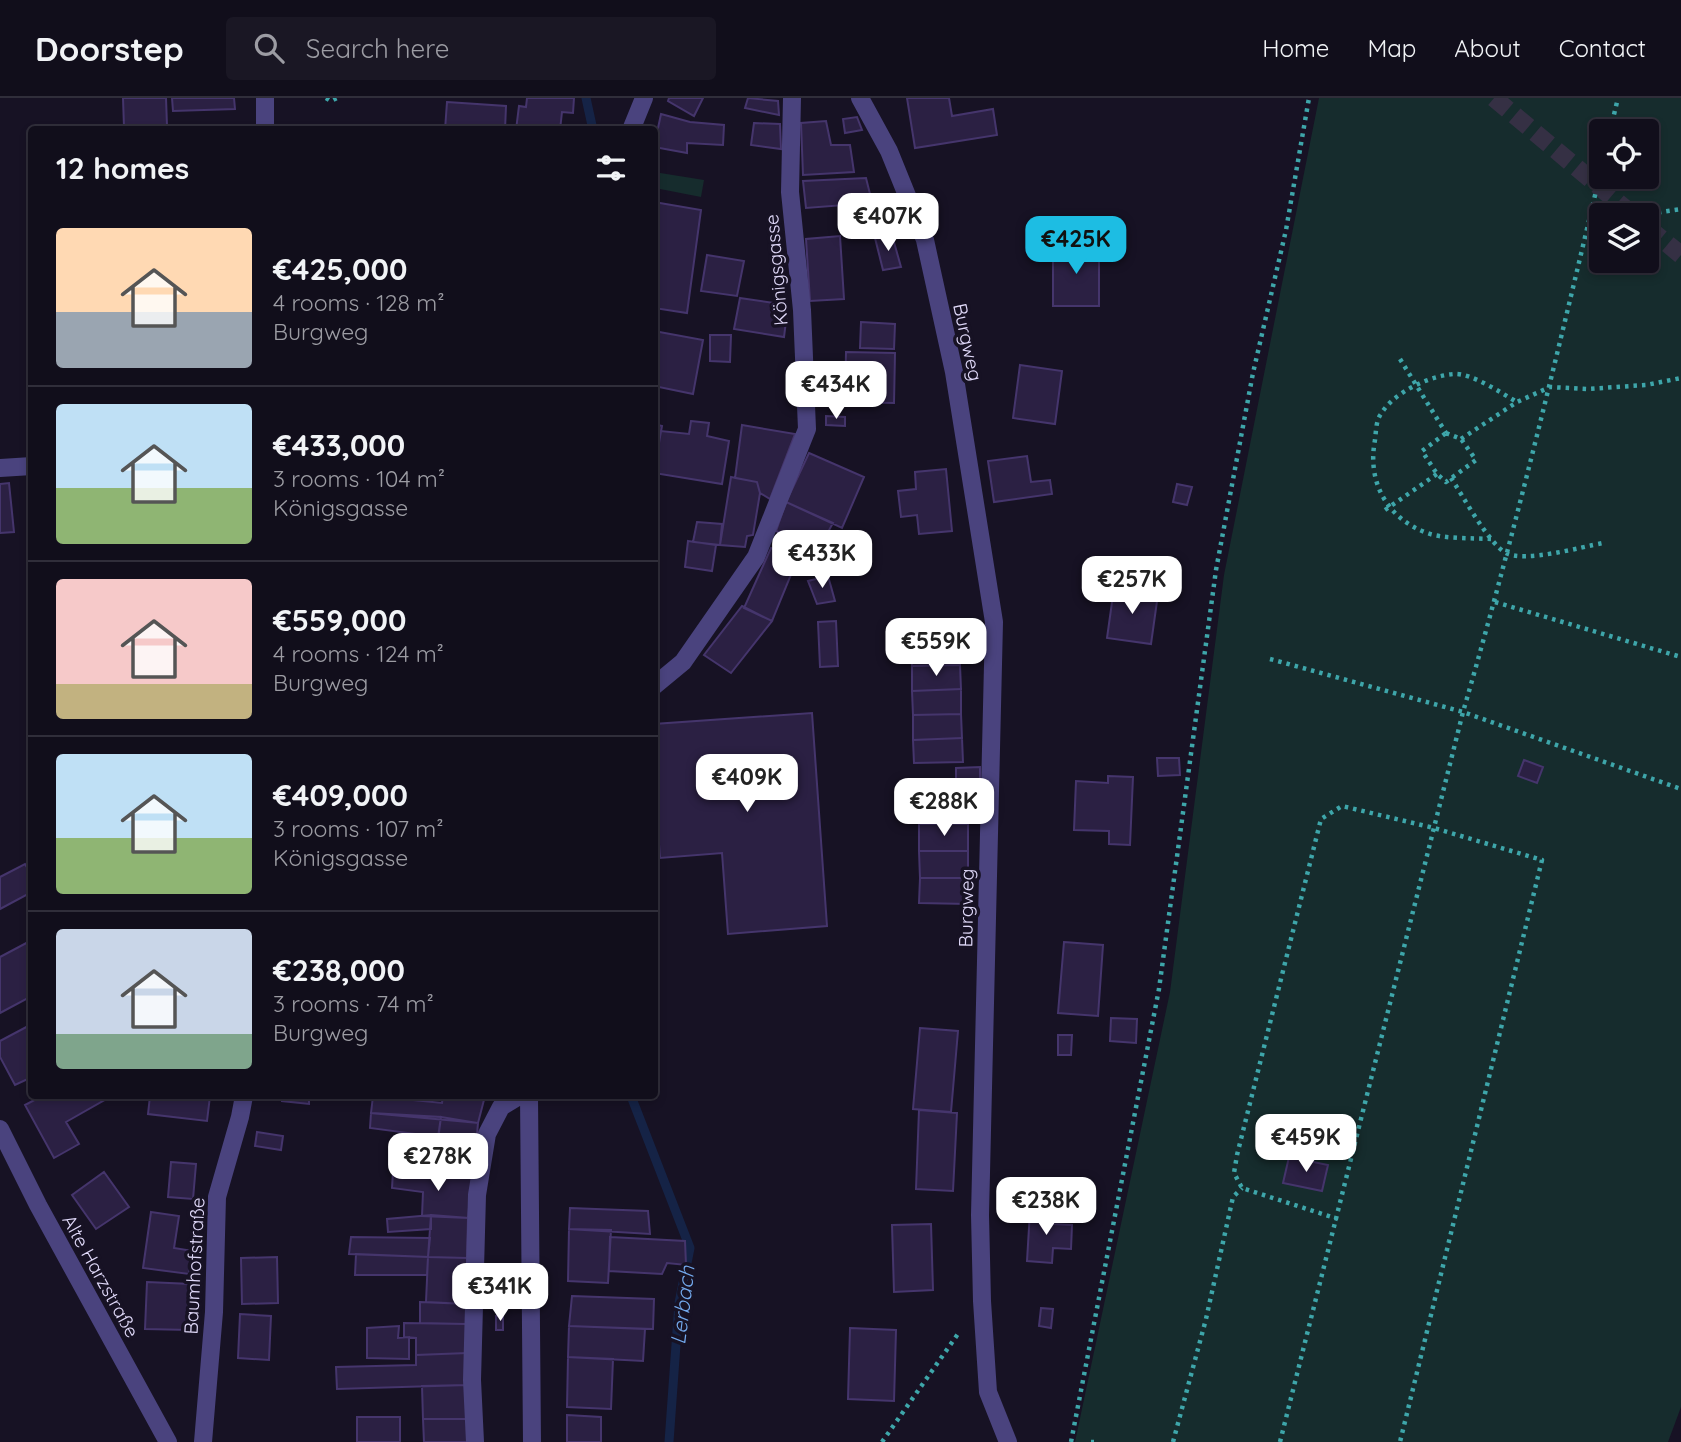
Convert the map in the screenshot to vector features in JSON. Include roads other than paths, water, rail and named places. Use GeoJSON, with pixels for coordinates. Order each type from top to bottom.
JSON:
{"type":"FeatureCollection","features":[{"type":"Feature","properties":{"kind":"street"},"geometry":{"type":"LineString","coordinates":[[265,98],[265,126]]}},
{"type":"Feature","properties":{"kind":"street"},"geometry":{"type":"LineString","coordinates":[[633,126],[644,98]]}},
{"type":"Feature","properties":{"kind":"street","name":"Königsgasse"},"geometry":{"type":"LineString","coordinates":[[658,683],[683,662],[756,557],[807,429],[802,310],[790,192],[792,98]]}},
{"type":"Feature","properties":{"kind":"street","name":"Burgweg"},"geometry":{"type":"LineString","coordinates":[[860,98],[889,151],[925,240],[954,372],[994,622],[980,1214],[988,1392],[1008,1442]]}},
{"type":"Feature","properties":{"kind":"street"},"geometry":{"type":"LineString","coordinates":[[0,468],[28,466]]}},
{"type":"Feature","properties":{"kind":"street","name":"Baumhofstraße"},"geometry":{"type":"LineString","coordinates":[[202,1442],[214,1312],[217,1197],[243,1099]]}},
{"type":"Feature","properties":{"kind":"street"},"geometry":{"type":"LineString","coordinates":[[475,1442],[472,1380],[477,1195],[487,1134],[502,1107],[514,1099]]}},
{"type":"Feature","properties":{"kind":"street"},"geometry":{"type":"LineString","coordinates":[[529,1099],[532,1442]]}},
{"type":"Feature","properties":{"kind":"street","name":"Alte Harzstraße"},"geometry":{"type":"LineString","coordinates":[[0,1129],[168,1442]]}},
{"type":"Feature","properties":{"kind":"waterway","name":"Lerbach"},"geometry":{"type":"LineString","coordinates":[[586,98],[592,126]]}},
{"type":"Feature","properties":{"kind":"waterway","name":"Lerbach"},"geometry":{"type":"LineString","coordinates":[[632,1099],[690,1248],[679,1303],[669,1442]]}},
{"type":"Feature","properties":{"kind":"tunnel"},"geometry":{"type":"LineString","coordinates":[[1494,98],[1619,203]]}},
{"type":"Feature","properties":{"kind":"tunnel"},"geometry":{"type":"LineString","coordinates":[[1659,237],[1681,255]]}}]}
